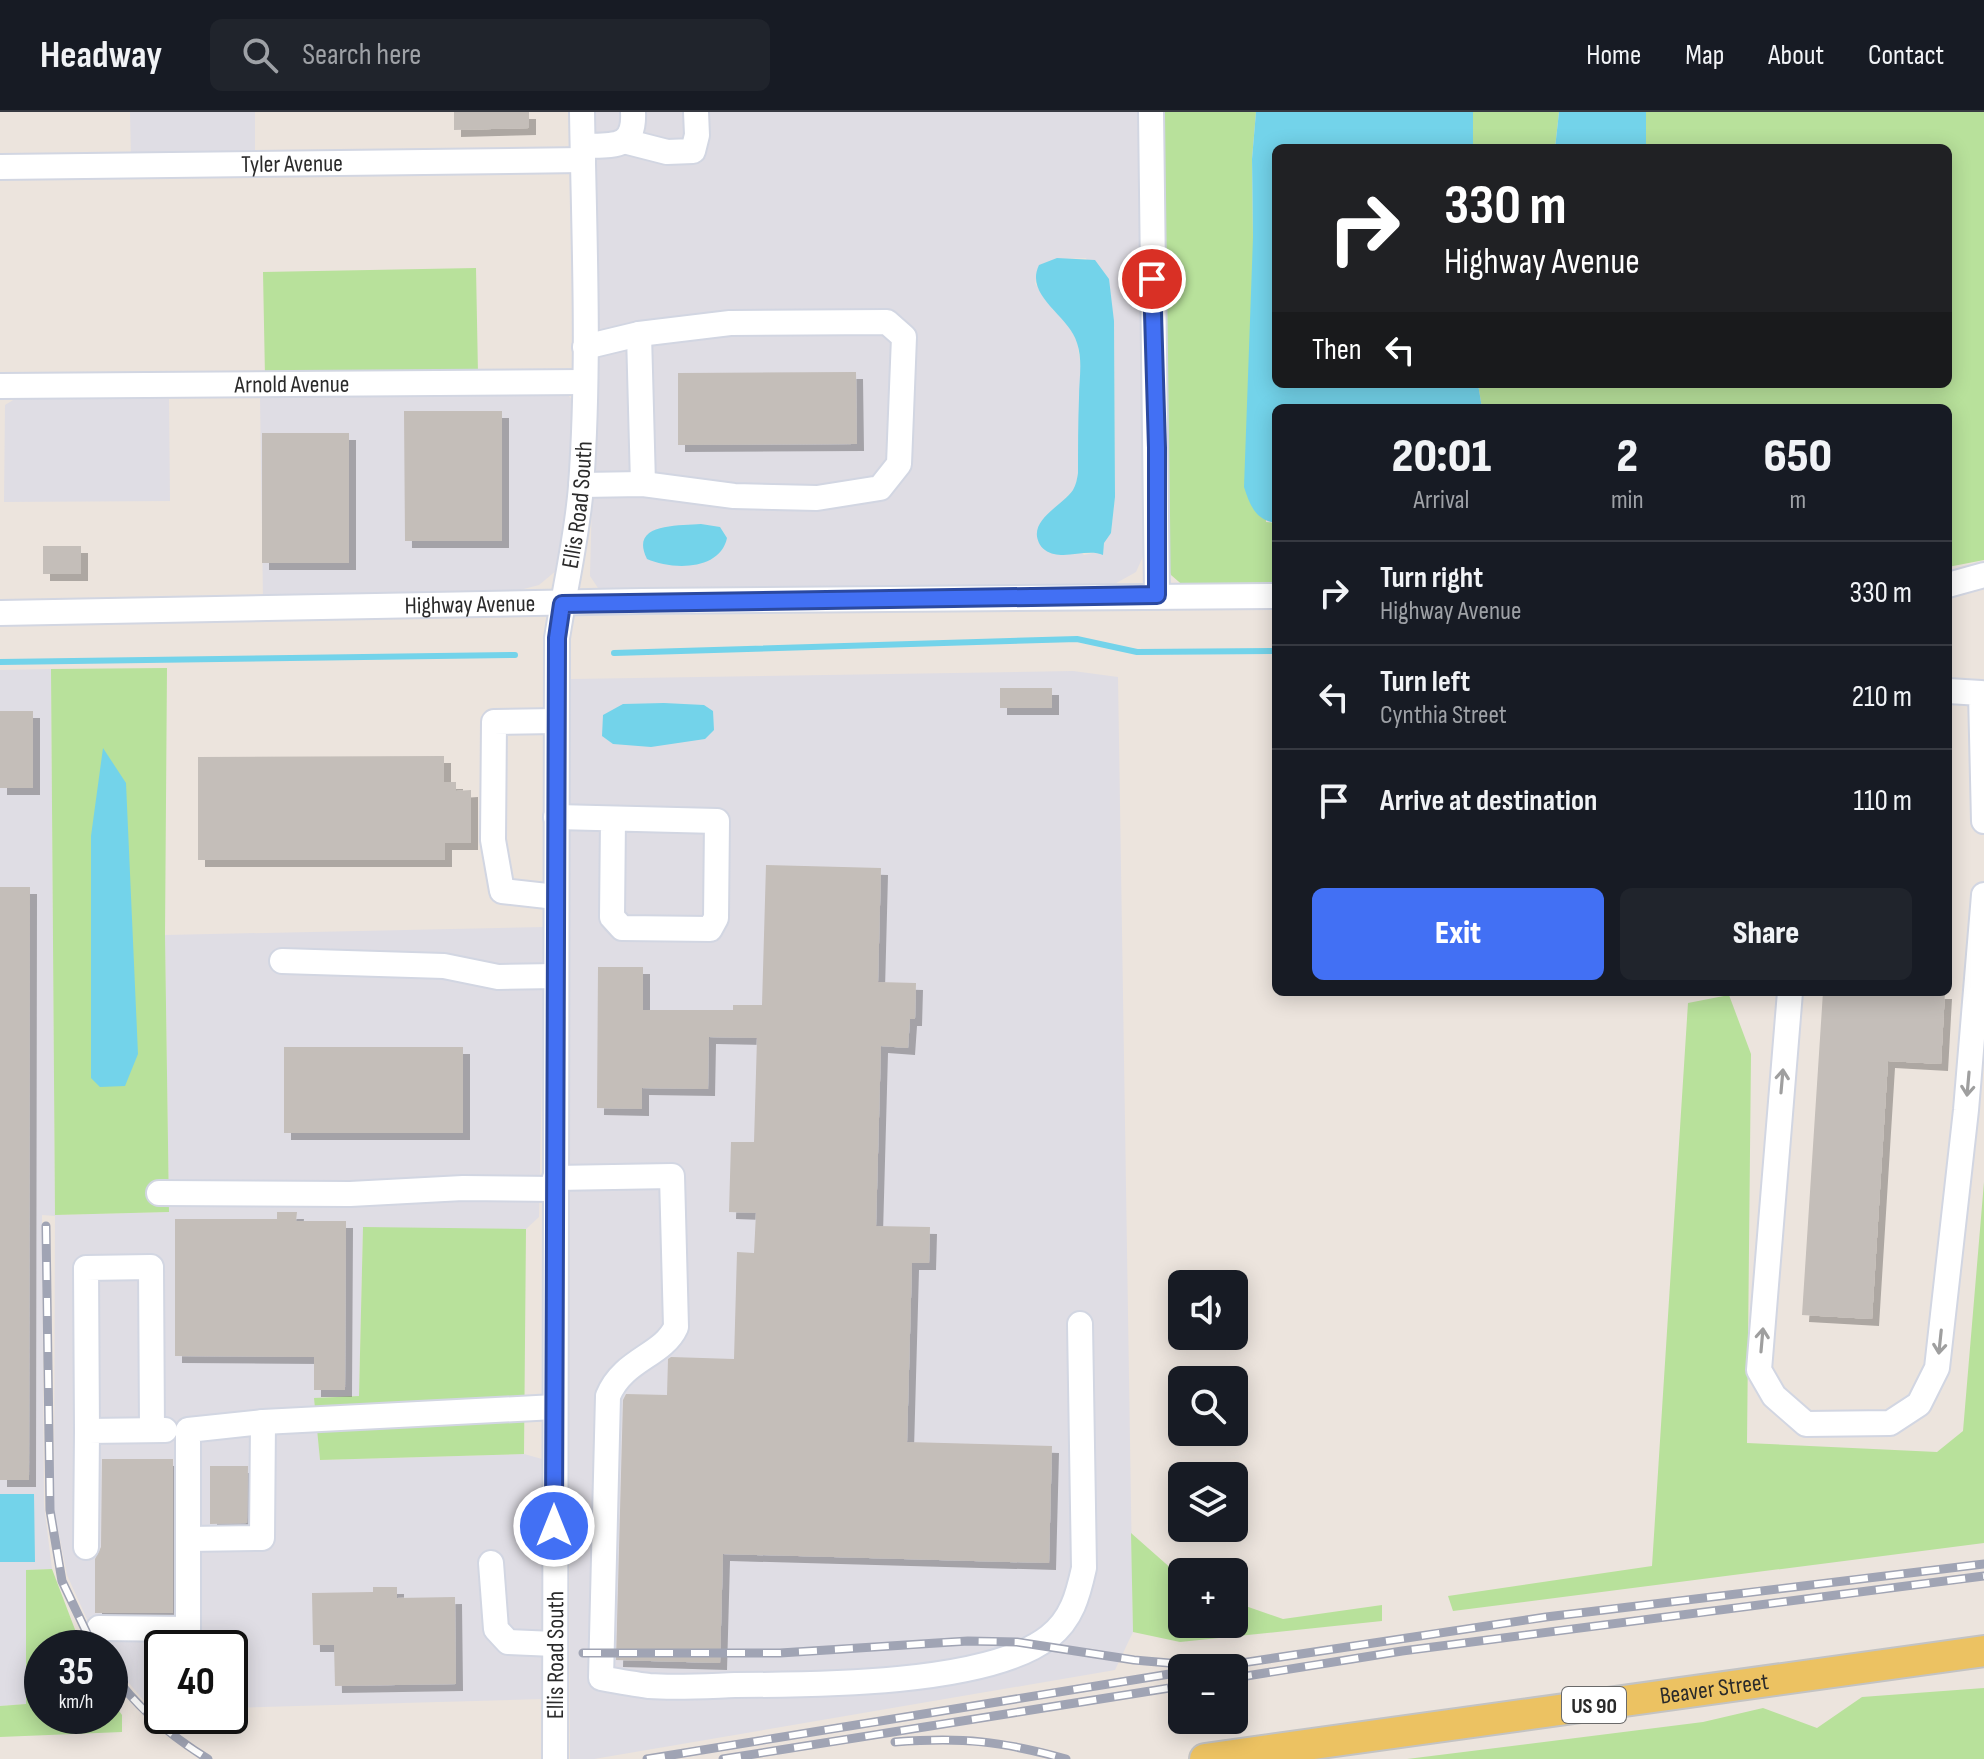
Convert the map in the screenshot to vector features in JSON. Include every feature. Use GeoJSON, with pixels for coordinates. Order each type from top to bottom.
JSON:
{"type":"FeatureCollection","features":[{"type":"Feature","properties":{"kind":"main road","name":"Beaver Street"},"geometry":{"type":"LineString","coordinates":[[1205,1759],[1984,1651]]}},
{"type":"Feature","properties":{"kind":"street","name":"Ellis Road South"},"geometry":{"type":"LineString","coordinates":[[555,1759],[557,638],[571,566],[581,485],[585,382],[582,112]]}},
{"type":"Feature","properties":{"kind":"street"},"geometry":{"type":"LineString","coordinates":[[633,112],[634,127],[624,141],[667,152],[693,151],[697,135],[696,112]]}},
{"type":"Feature","properties":{"kind":"street"},"geometry":{"type":"LineString","coordinates":[[1151,112],[1157,595]]}},
{"type":"Feature","properties":{"kind":"street","name":"Tyler Avenue"},"geometry":{"type":"LineString","coordinates":[[0,167],[583,153],[624,141]]}},
{"type":"Feature","properties":{"kind":"street"},"geometry":{"type":"LineString","coordinates":[[581,485],[643,484],[734,496],[817,498],[880,488],[899,464],[904,337],[887,322],[730,323],[639,334],[585,347]]}},
{"type":"Feature","properties":{"kind":"street"},"geometry":{"type":"LineString","coordinates":[[639,334],[643,484]]}},
{"type":"Feature","properties":{"kind":"street","name":"Arnold Avenue"},"geometry":{"type":"LineString","coordinates":[[0,386],[585,382]]}},
{"type":"Feature","properties":{"kind":"street"},"geometry":{"type":"LineString","coordinates":[[1952,584],[1984,575]]}},
{"type":"Feature","properties":{"kind":"street","name":"Highway Avenue"},"geometry":{"type":"LineString","coordinates":[[0,613],[1157,595],[1272,596]]}},
{"type":"Feature","properties":{"kind":"street"},"geometry":{"type":"LineString","coordinates":[[1952,691],[1981,693],[1984,821]]}},
{"type":"Feature","properties":{"kind":"street"},"geometry":{"type":"LineString","coordinates":[[556,721],[494,722],[493,840],[502,891],[556,897]]}},
{"type":"Feature","properties":{"kind":"street"},"geometry":{"type":"LineString","coordinates":[[556,817],[717,821],[716,918],[710,929],[622,928],[612,917],[613,819]]}},
{"type":"Feature","properties":{"kind":"street"},"geometry":{"type":"LineString","coordinates":[[1790,996],[1759,1370],[1774,1396],[1806,1424],[1890,1423],[1919,1404],[1937,1368],[1966,1110],[1984,895]]}},
{"type":"Feature","properties":{"kind":"street"},"geometry":{"type":"LineString","coordinates":[[282,961],[444,966],[498,977],[556,976]]}},
{"type":"Feature","properties":{"kind":"street"},"geometry":{"type":"LineString","coordinates":[[159,1193],[350,1194],[672,1176],[676,1327],[671,1337],[626,1368],[612,1384],[608,1396],[601,1678],[651,1686],[804,1685],[899,1678],[986,1666],[1051,1636],[1078,1599],[1084,1568],[1080,1324]]}},
{"type":"Feature","properties":{"kind":"street"},"geometry":{"type":"LineString","coordinates":[[86,1547],[86,1268],[151,1267],[152,1430]]}},
{"type":"Feature","properties":{"kind":"street"},"geometry":{"type":"LineString","coordinates":[[87,1431],[188,1430],[263,1422],[555,1407]]}},
{"type":"Feature","properties":{"kind":"street"},"geometry":{"type":"LineString","coordinates":[[188,1539],[262,1538],[263,1422]]}},
{"type":"Feature","properties":{"kind":"street"},"geometry":{"type":"LineString","coordinates":[[99,1628],[188,1629],[188,1430]]}},
{"type":"Feature","properties":{"kind":"street"},"geometry":{"type":"LineString","coordinates":[[491,1563],[496,1629],[508,1642],[554,1644]]}},
{"type":"Feature","properties":{"kind":"shaded area"},"geometry":{"type":"Polygon","coordinates":[[[130,112],[255,112],[255,158],[131,159],[130,112]]]}},
{"type":"Feature","properties":{"kind":"shaded area"},"geometry":{"type":"Polygon","coordinates":[[[592,112],[1140,112],[1145,552],[1136,572],[1111,586],[615,594],[598,588],[590,576],[595,381],[592,112]],[[1086,258],[1057,259],[1040,265],[1035,283],[1046,301],[1069,325],[1077,342],[1081,367],[1075,488],[1046,516],[1084,555],[1102,554],[1104,542],[1111,533],[1115,497],[1114,322],[1086,258]]]}},
{"type":"Feature","properties":{"kind":"shaded area"},"geometry":{"type":"Polygon","coordinates":[[[563,391],[574,401],[572,482],[563,552],[557,570],[539,585],[520,590],[263,599],[260,398],[563,391]]]}},
{"type":"Feature","properties":{"kind":"shaded area"},"geometry":{"type":"Polygon","coordinates":[[[23,394],[169,399],[170,501],[4,502],[5,405],[23,394]]]}},
{"type":"Feature","properties":{"kind":"shaded area"},"geometry":{"type":"Polygon","coordinates":[[[51,669],[55,1215],[169,1212],[165,935],[545,927],[539,1217],[526,1229],[363,1228],[359,1396],[315,1398],[320,1460],[524,1454],[542,1459],[545,1565],[543,1699],[248,1707],[248,1630],[144,1630],[144,1701],[128,1682],[128,1630],[92,1630],[67,1575],[54,1509],[55,1216],[42,1215],[44,1505],[52,1569],[26,1570],[24,1704],[0,1706],[0,670],[51,669]]]}},
{"type":"Feature","properties":{"kind":"shaded area"},"geometry":{"type":"Polygon","coordinates":[[[1073,671],[1118,677],[1133,1632],[1115,1670],[594,1759],[570,1759],[568,703],[571,679],[1073,671]]]}},
{"type":"Feature","properties":{"kind":"green space"},"geometry":{"type":"Polygon","coordinates":[[[1161,112],[1256,112],[1252,159],[1253,237],[1266,522],[1272,523],[1272,588],[1186,588],[1171,575],[1167,566],[1161,112]]]}},
{"type":"Feature","properties":{"kind":"green space"},"geometry":{"type":"Polygon","coordinates":[[[1473,112],[1559,112],[1555,144],[1473,144],[1473,112]]]}},
{"type":"Feature","properties":{"kind":"green space"},"geometry":{"type":"Polygon","coordinates":[[[1646,112],[1984,112],[1984,560],[1952,566],[1952,404],[1481,404],[1479,388],[1952,388],[1952,144],[1646,144],[1646,112]]]}},
{"type":"Feature","properties":{"kind":"green space"},"geometry":{"type":"Polygon","coordinates":[[[476,268],[478,374],[265,377],[263,272],[476,268]]]}},
{"type":"Feature","properties":{"kind":"green space"},"geometry":{"type":"Polygon","coordinates":[[[167,668],[165,935],[169,1212],[55,1215],[51,669],[167,668]]]}},
{"type":"Feature","properties":{"kind":"green space"},"geometry":{"type":"Polygon","coordinates":[[[1729,996],[1751,1054],[1747,1443],[1937,1452],[1963,1431],[1984,1182],[1984,1543],[1453,1611],[1448,1596],[1652,1566],[1688,1003],[1729,996]]]}},
{"type":"Feature","properties":{"kind":"green space"},"geometry":{"type":"Polygon","coordinates":[[[363,1227],[526,1229],[524,1454],[320,1460],[314,1398],[359,1396],[363,1227]]]}},
{"type":"Feature","properties":{"kind":"green space"},"geometry":{"type":"Polygon","coordinates":[[[1131,1533],[1168,1566],[1168,1638],[1218,1638],[1180,1642],[1133,1632],[1131,1533]]]}},
{"type":"Feature","properties":{"kind":"green space"},"geometry":{"type":"Polygon","coordinates":[[[52,1569],[75,1630],[26,1630],[26,1570],[52,1569]]]}},
{"type":"Feature","properties":{"kind":"green space"},"geometry":{"type":"Polygon","coordinates":[[[1382,1605],[1382,1621],[1248,1635],[1248,1607],[1283,1619],[1382,1605]]]}},
{"type":"Feature","properties":{"kind":"green space"},"geometry":{"type":"Polygon","coordinates":[[[1984,1688],[1984,1759],[1407,1759],[1703,1722],[1763,1708],[1817,1728],[1862,1697],[1984,1688]]]}},
{"type":"Feature","properties":{"kind":"green space"},"geometry":{"type":"Polygon","coordinates":[[[24,1704],[24,1734],[73,1734],[0,1737],[0,1706],[24,1704]]]}},
{"type":"Feature","properties":{"kind":"water"},"geometry":{"type":"Polygon","coordinates":[[[1256,112],[1473,112],[1473,144],[1272,144],[1272,388],[1479,388],[1481,404],[1272,404],[1272,522],[1258,515],[1244,487],[1253,237],[1252,159],[1256,112]]]}},
{"type":"Feature","properties":{"kind":"water"},"geometry":{"type":"Polygon","coordinates":[[[1559,112],[1646,112],[1646,144],[1555,144],[1559,112]]]}},
{"type":"Feature","properties":{"kind":"water"},"geometry":{"type":"Polygon","coordinates":[[[1057,258],[1095,260],[1109,279],[1114,321],[1115,497],[1111,533],[1104,543],[1103,555],[1052,553],[1041,547],[1037,535],[1042,520],[1073,490],[1078,473],[1079,350],[1066,323],[1042,296],[1036,276],[1039,265],[1057,258]]]}},
{"type":"Feature","properties":{"kind":"water"},"geometry":{"type":"Polygon","coordinates":[[[701,524],[720,527],[727,538],[723,549],[715,557],[681,566],[647,559],[643,547],[644,539],[650,533],[669,526],[701,524]]]}},
{"type":"Feature","properties":{"kind":"water"},"geometry":{"type":"Polygon","coordinates":[[[623,704],[704,705],[713,711],[714,730],[705,739],[651,747],[613,744],[602,736],[603,715],[623,704]]]}},
{"type":"Feature","properties":{"kind":"water"},"geometry":{"type":"Polygon","coordinates":[[[103,748],[126,783],[138,1054],[125,1086],[100,1087],[91,1078],[91,836],[103,748]]]}},
{"type":"Feature","properties":{"kind":"water"},"geometry":{"type":"Polygon","coordinates":[[[0,1494],[34,1494],[35,1562],[0,1562],[0,1494]]]}},
{"type":"Feature","properties":{"kind":"building"},"geometry":{"type":"Polygon","coordinates":[[[454,112],[529,112],[529,128],[454,130],[454,112]]]}},
{"type":"Feature","properties":{"kind":"building"},"geometry":{"type":"Polygon","coordinates":[[[856,372],[857,444],[678,445],[678,373],[856,372]]]}},
{"type":"Feature","properties":{"kind":"building"},"geometry":{"type":"Polygon","coordinates":[[[404,411],[502,411],[502,541],[405,541],[404,411]]]}},
{"type":"Feature","properties":{"kind":"building"},"geometry":{"type":"Polygon","coordinates":[[[262,433],[349,433],[349,563],[262,563],[262,433]]]}},
{"type":"Feature","properties":{"kind":"building"},"geometry":{"type":"Polygon","coordinates":[[[43,546],[81,546],[81,574],[43,574],[43,546]]]}},
{"type":"Feature","properties":{"kind":"building"},"geometry":{"type":"Polygon","coordinates":[[[1000,688],[1052,688],[1052,708],[1000,708],[1000,688]]]}},
{"type":"Feature","properties":{"kind":"building"},"geometry":{"type":"Polygon","coordinates":[[[0,711],[33,711],[33,788],[0,788],[0,711]]]}},
{"type":"Feature","properties":{"kind":"building"},"geometry":{"type":"Polygon","coordinates":[[[444,756],[444,782],[456,782],[456,791],[471,790],[471,843],[445,843],[445,860],[198,860],[198,757],[444,756]]]}},
{"type":"Feature","properties":{"kind":"building"},"geometry":{"type":"Polygon","coordinates":[[[766,865],[881,868],[878,982],[916,983],[915,1019],[910,1019],[908,1048],[881,1046],[876,1226],[930,1227],[929,1263],[912,1263],[907,1442],[1052,1446],[1049,1563],[723,1554],[720,1663],[616,1660],[623,1400],[626,1394],[667,1395],[668,1359],[671,1357],[734,1359],[737,1252],[754,1253],[756,1213],[729,1212],[731,1142],[754,1142],[757,1038],[709,1037],[708,1089],[642,1088],[642,1109],[597,1108],[598,967],[643,967],[643,1010],[733,1010],[733,1005],[762,1005],[766,865]]]}},
{"type":"Feature","properties":{"kind":"building"},"geometry":{"type":"Polygon","coordinates":[[[0,887],[30,887],[29,1480],[0,1480],[0,887]]]}},
{"type":"Feature","properties":{"kind":"building"},"geometry":{"type":"Polygon","coordinates":[[[1823,996],[1945,996],[1941,1064],[1888,1061],[1872,1319],[1802,1315],[1823,996]]]}},
{"type":"Feature","properties":{"kind":"building"},"geometry":{"type":"Polygon","coordinates":[[[284,1047],[463,1047],[463,1133],[284,1133],[284,1047]]]}},
{"type":"Feature","properties":{"kind":"building"},"geometry":{"type":"Polygon","coordinates":[[[277,1212],[297,1212],[296,1221],[346,1221],[345,1390],[314,1390],[314,1357],[175,1356],[175,1219],[277,1219],[277,1212]]]}},
{"type":"Feature","properties":{"kind":"building"},"geometry":{"type":"Polygon","coordinates":[[[102,1459],[173,1459],[173,1613],[95,1613],[95,1559],[101,1547],[102,1459]]]}},
{"type":"Feature","properties":{"kind":"building"},"geometry":{"type":"Polygon","coordinates":[[[210,1466],[248,1466],[247,1523],[210,1524],[210,1466]]]}},
{"type":"Feature","properties":{"kind":"building"},"geometry":{"type":"Polygon","coordinates":[[[373,1587],[397,1587],[397,1598],[455,1597],[456,1684],[335,1686],[334,1645],[313,1645],[312,1593],[373,1592],[373,1587]]]}},
{"type":"Feature","properties":{"kind":"waterway"},"geometry":{"type":"LineString","coordinates":[[614,653],[1077,639],[1137,652],[1272,651]]}},
{"type":"Feature","properties":{"kind":"waterway"},"geometry":{"type":"LineString","coordinates":[[0,662],[515,655]]}},
{"type":"Feature","properties":{"kind":"railway"},"geometry":{"type":"LineString","coordinates":[[46,1226],[50,1510],[62,1581],[85,1630]]}},
{"type":"Feature","properties":{"kind":"railway"},"geometry":{"type":"LineString","coordinates":[[1248,1662],[1546,1617],[1984,1564]]}},
{"type":"Feature","properties":{"kind":"railway"},"geometry":{"type":"LineString","coordinates":[[1248,1676],[1402,1651],[1984,1576]]}},
{"type":"Feature","properties":{"kind":"railway"},"geometry":{"type":"LineString","coordinates":[[583,1653],[780,1653],[968,1641],[1017,1642],[1168,1663]]}},
{"type":"Feature","properties":{"kind":"railway"},"geometry":{"type":"LineString","coordinates":[[647,1759],[1168,1674]]}},
{"type":"Feature","properties":{"kind":"railway"},"geometry":{"type":"LineString","coordinates":[[723,1759],[1168,1688]]}},
{"type":"Feature","properties":{"kind":"railway"},"geometry":{"type":"LineString","coordinates":[[128,1693],[154,1720],[208,1759]]}},
{"type":"Feature","properties":{"kind":"railway"},"geometry":{"type":"LineString","coordinates":[[895,1742],[982,1742],[1066,1759]]}},
{"type":"Feature","properties":{"kind":"route"},"geometry":{"type":"LineString","coordinates":[[554,1526],[557,638],[562,604],[1157,595],[1152,279]]}}]}
